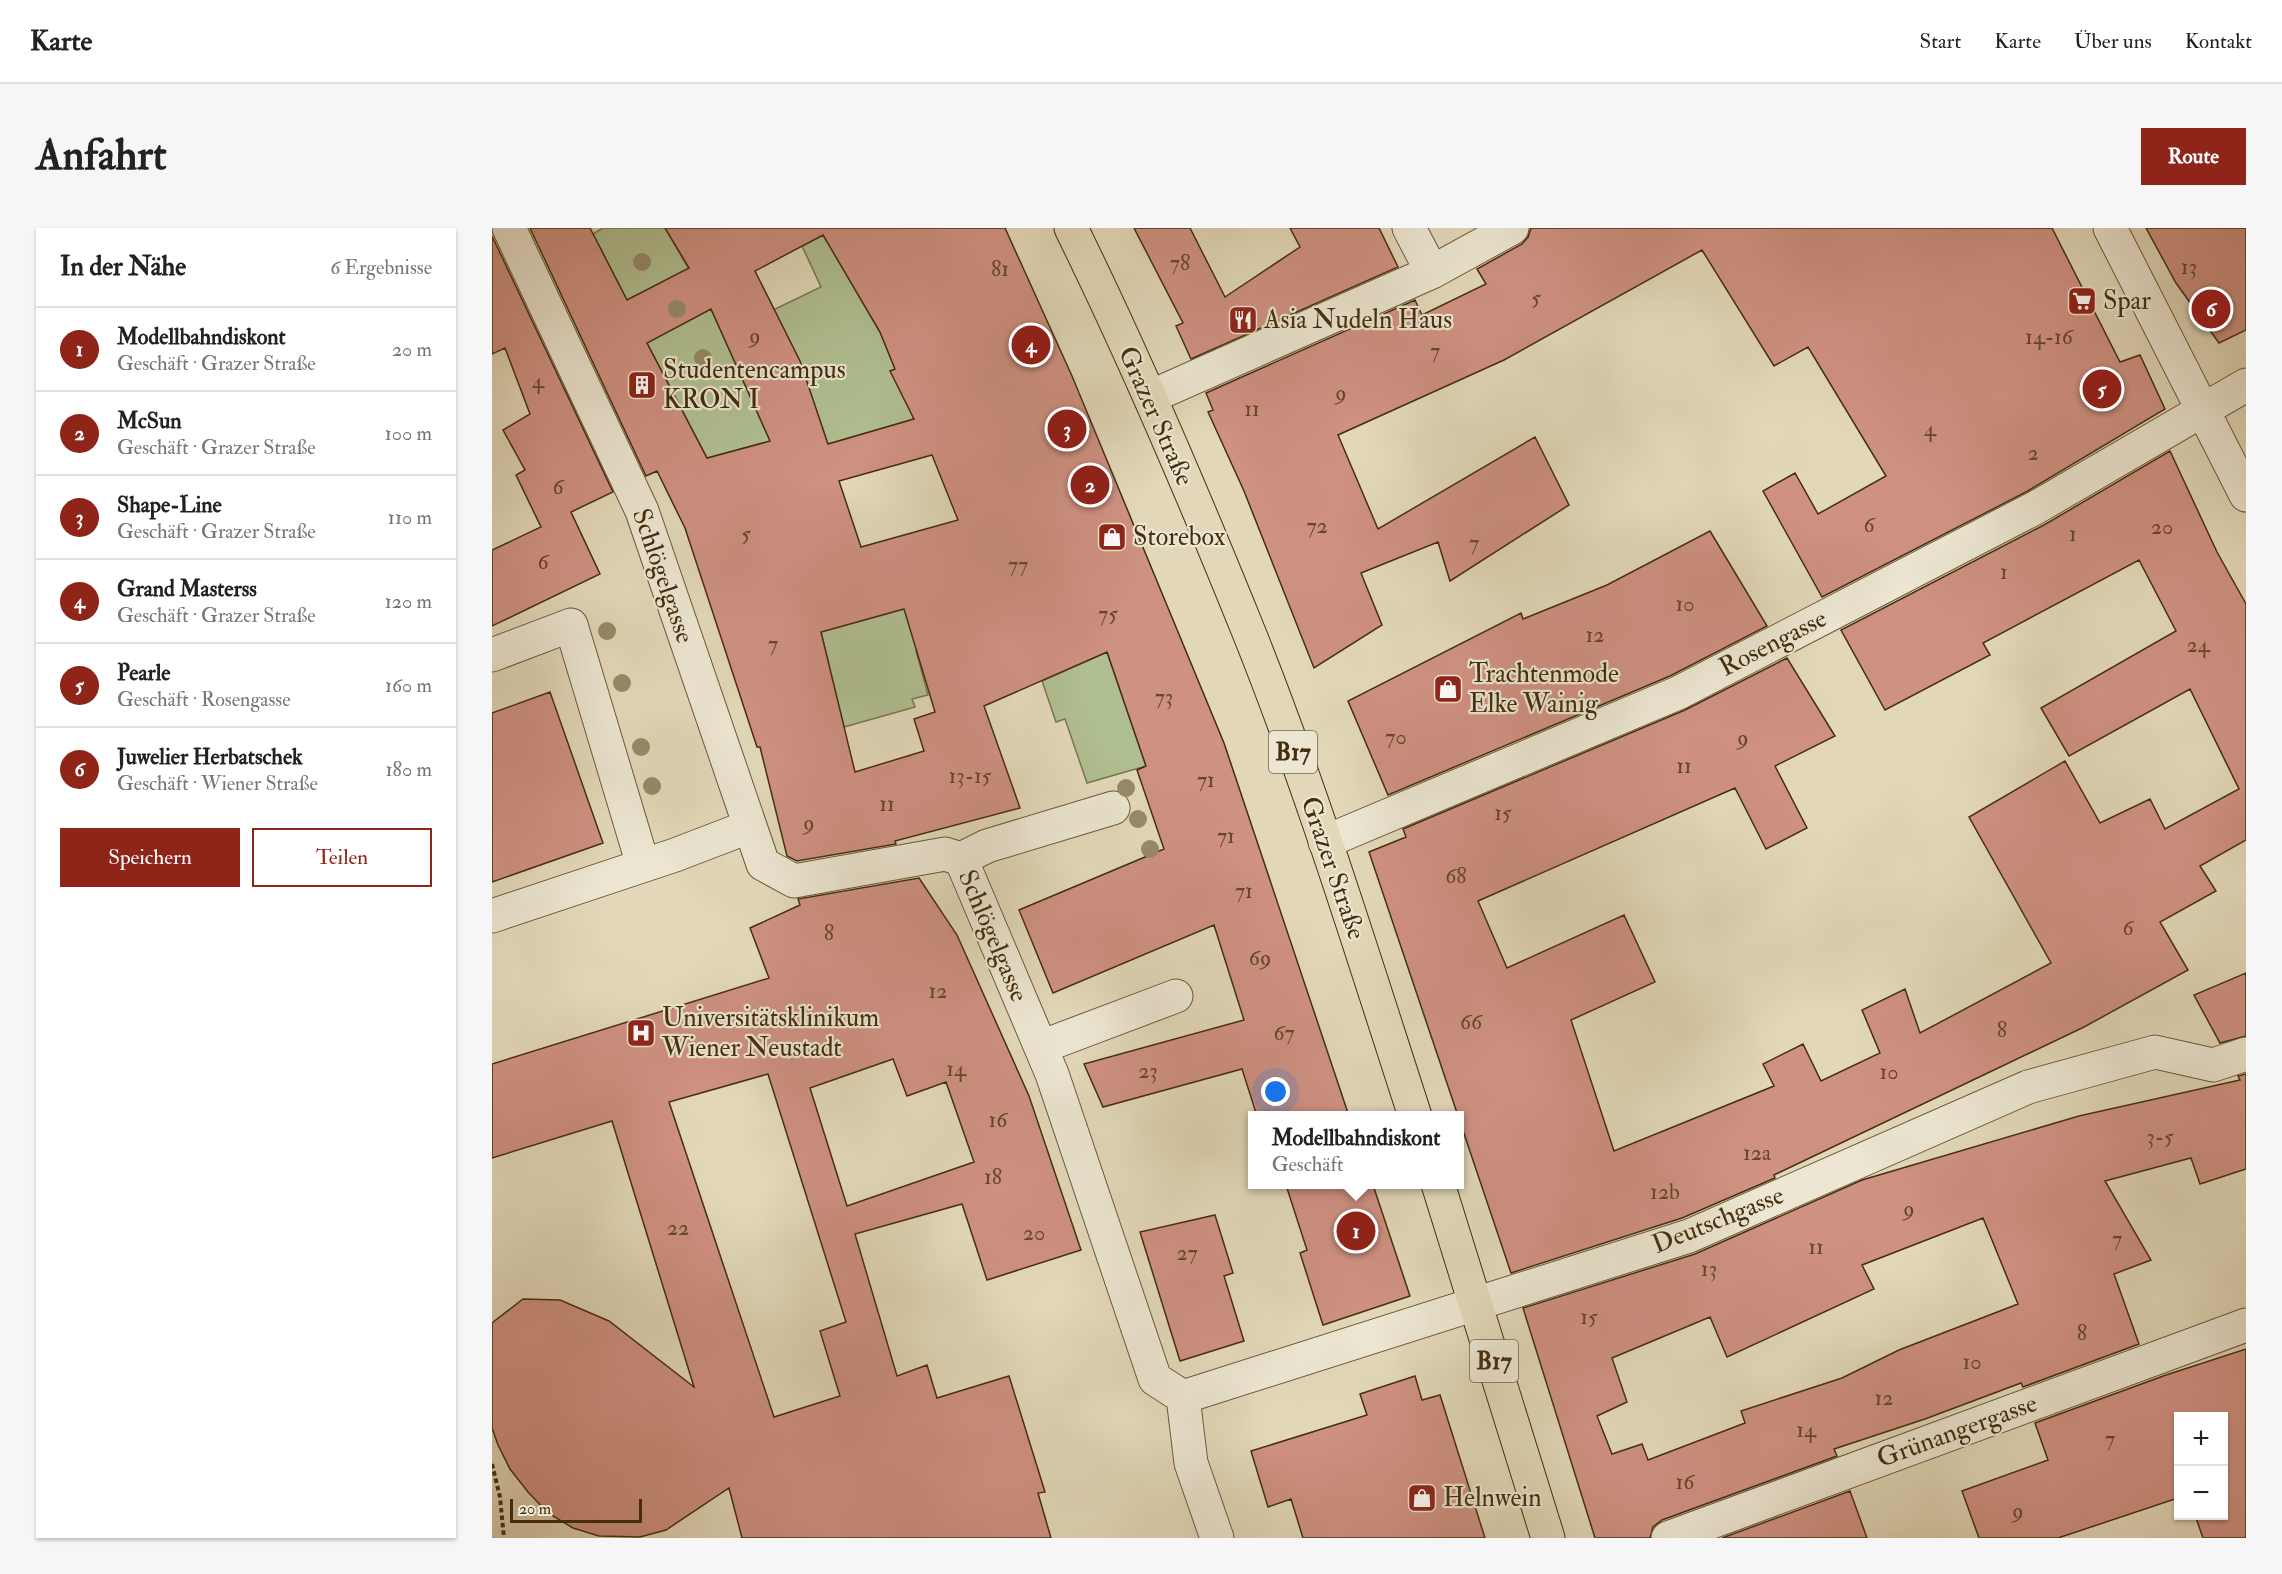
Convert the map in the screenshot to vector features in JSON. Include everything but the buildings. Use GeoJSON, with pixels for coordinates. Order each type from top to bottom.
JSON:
{"type":"FeatureCollection","features":[{"type":"Feature","properties":{"kind":"main road","name":"Grazer Straße"},"geometry":{"type":"LineString","coordinates":[[1071,228],[1150,397],[1252,641],[1325,842],[1413,1111]]}},
{"type":"Feature","properties":{"kind":"main road","name":"B17"},"geometry":{"type":"LineString","coordinates":[[1439,1189],[1548,1538]]}},
{"type":"Feature","properties":{"kind":"street","name":"Schlögelgasse"},"geometry":{"type":"LineString","coordinates":[[510,228],[642,511],[748,827],[763,864],[794,881],[945,854],[960,859],[1041,1047],[1155,1379],[1183,1397]]}},
{"type":"Feature","properties":{"kind":"street"},"geometry":{"type":"LineString","coordinates":[[1409,228],[1432,272]]}},
{"type":"Feature","properties":{"kind":"street"},"geometry":{"type":"LineString","coordinates":[[1150,397],[1432,272],[1512,228]]}},
{"type":"Feature","properties":{"kind":"street"},"geometry":{"type":"LineString","coordinates":[[2110,228],[2246,495]]}},
{"type":"Feature","properties":{"kind":"street","name":"Rosengasse"},"geometry":{"type":"LineString","coordinates":[[1325,842],[1678,693],[2036,508],[2246,385]]}},
{"type":"Feature","properties":{"kind":"street"},"geometry":{"type":"LineString","coordinates":[[492,655],[571,625],[643,865]]}},
{"type":"Feature","properties":{"kind":"street"},"geometry":{"type":"LineString","coordinates":[[960,859],[987,846],[1113,808]]}},
{"type":"Feature","properties":{"kind":"street"},"geometry":{"type":"LineString","coordinates":[[492,916],[748,827]]}},
{"type":"Feature","properties":{"kind":"street"},"geometry":{"type":"LineString","coordinates":[[1041,1047],[1176,996]]}},
{"type":"Feature","properties":{"kind":"street","name":"Deutschgasse"},"geometry":{"type":"LineString","coordinates":[[1183,1397],[1689,1236],[2028,1087],[2155,1052],[2213,1065],[2246,1054]]}},
{"type":"Feature","properties":{"kind":"street","name":"Grünangergasse"},"geometry":{"type":"LineString","coordinates":[[1668,1538],[2246,1325]]}},
{"type":"Feature","properties":{"kind":"street"},"geometry":{"type":"LineString","coordinates":[[1183,1397],[1191,1463],[1217,1538]]}},
{"type":"Feature","properties":{"kind":"path"},"geometry":{"type":"LineString","coordinates":[[492,1464],[500,1497],[504,1538]]}},
{"type":"Feature","properties":{"kind":"green space"},"geometry":{"type":"Polygon","coordinates":[[[603,228],[665,228],[706,298],[747,389],[773,310],[821,287],[802,246],[837,228],[832,250],[880,332],[895,369],[891,371],[914,419],[828,444],[707,458],[647,343],[641,293],[627,300],[593,234],[603,228]]]}},
{"type":"Feature","properties":{"kind":"green space"},"geometry":{"type":"Polygon","coordinates":[[[918,605],[933,645],[916,651],[928,695],[912,699],[915,707],[844,727],[821,632],[918,605]]]}},
{"type":"Feature","properties":{"kind":"green space"},"geometry":{"type":"Polygon","coordinates":[[[1107,652],[1146,766],[1087,783],[1065,719],[1056,722],[1042,681],[1107,652]]]}},
{"type":"Feature","properties":{"kind":"place","name":"Spar"},"geometry":{"type":"Point","coordinates":[2082,301]}},
{"type":"Feature","properties":{"kind":"place","name":"Juwelier Herbatschek"},"geometry":{"type":"Point","coordinates":[2211,309]}},
{"type":"Feature","properties":{"kind":"place","name":"Asia Nudeln Haus"},"geometry":{"type":"Point","coordinates":[1243,320]}},
{"type":"Feature","properties":{"kind":"place","name":"Grand Masterss"},"geometry":{"type":"Point","coordinates":[1031,345]}},
{"type":"Feature","properties":{"kind":"place","name":"Studentencampus KRON I"},"geometry":{"type":"Point","coordinates":[642,385]}},
{"type":"Feature","properties":{"kind":"place","name":"Pearle"},"geometry":{"type":"Point","coordinates":[2102,389]}},
{"type":"Feature","properties":{"kind":"place","name":"Shape-Line"},"geometry":{"type":"Point","coordinates":[1067,429]}},
{"type":"Feature","properties":{"kind":"place","name":"McSun"},"geometry":{"type":"Point","coordinates":[1090,485]}},
{"type":"Feature","properties":{"kind":"place","name":"Storebox"},"geometry":{"type":"Point","coordinates":[1112,537]}},
{"type":"Feature","properties":{"kind":"place","name":"Trachtenmode Elke Wainig"},"geometry":{"type":"Point","coordinates":[1448,689]}},
{"type":"Feature","properties":{"kind":"place","name":"Universitätsklinikum Wiener Neustadt"},"geometry":{"type":"Point","coordinates":[641,1033]}},
{"type":"Feature","properties":{"kind":"place","name":"Modellbahndiskont"},"geometry":{"type":"Point","coordinates":[1356,1231]}},
{"type":"Feature","properties":{"kind":"place","name":"Helnwein"},"geometry":{"type":"Point","coordinates":[1422,1498]}}]}
